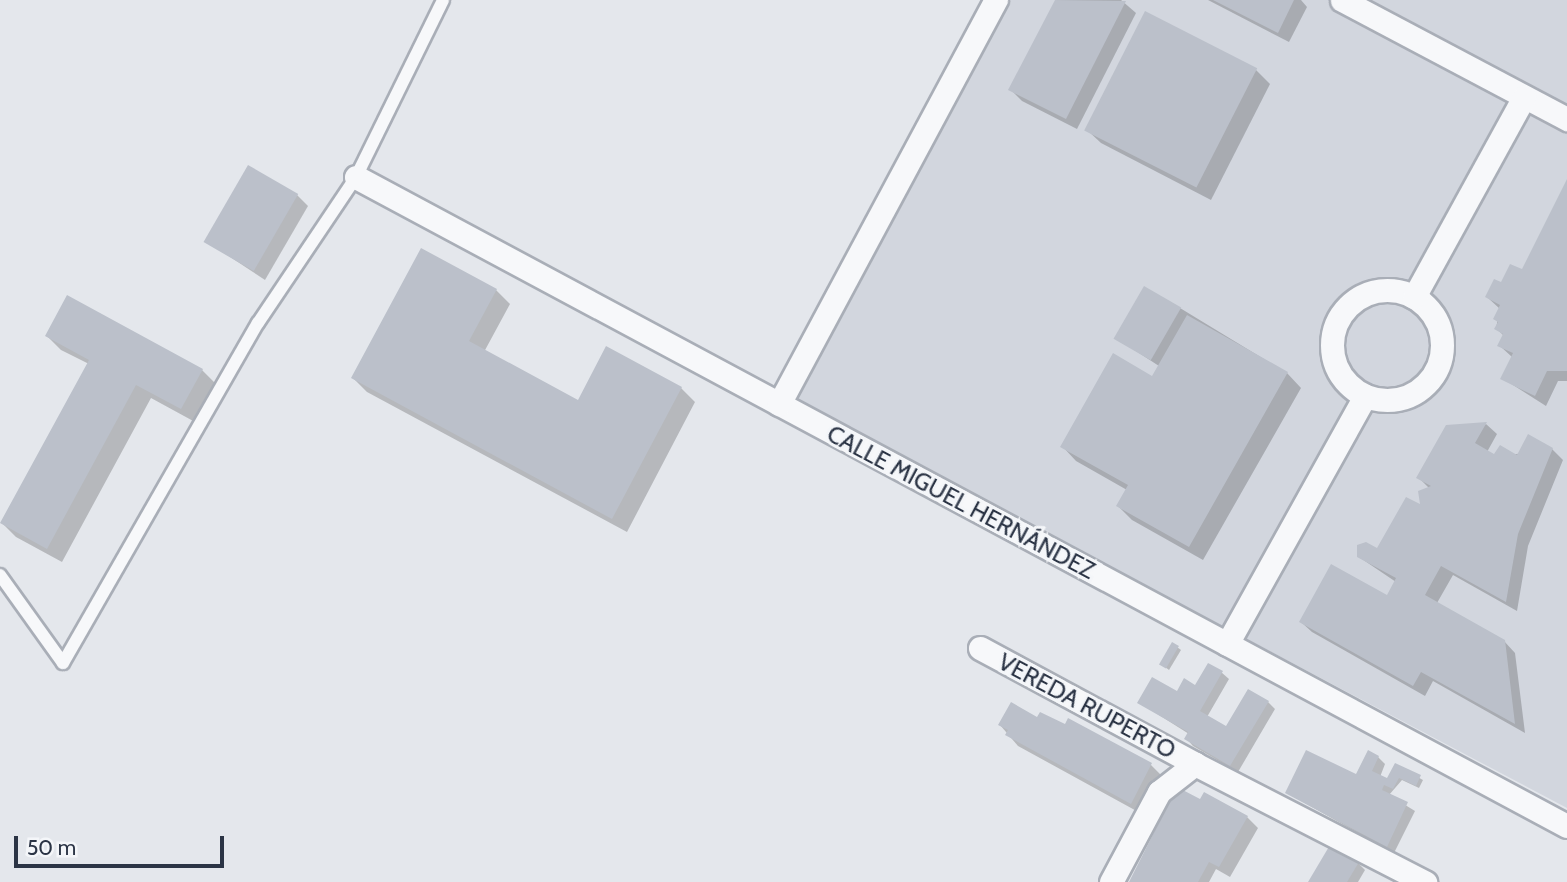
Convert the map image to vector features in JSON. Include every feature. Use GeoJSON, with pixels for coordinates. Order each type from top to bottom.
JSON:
{"type":"FeatureCollection","features":[{"type":"Feature","properties":{"kind":"street"},"geometry":{"type":"LineString","coordinates":[[779,404],[996,0]]}},
{"type":"Feature","properties":{"kind":"street"},"geometry":{"type":"LineString","coordinates":[[1342,0],[1567,119]]}},
{"type":"Feature","properties":{"kind":"street"},"geometry":{"type":"LineString","coordinates":[[1414,297],[1524,97]]}},
{"type":"Feature","properties":{"kind":"street","name":"CALLE MIGUEL HERNÁNDEZ"},"geometry":{"type":"LineString","coordinates":[[356,177],[1567,826]]}},
{"type":"Feature","properties":{"kind":"street"},"geometry":{"type":"LineString","coordinates":[[1397,291],[1414,297],[1438,325],[1441,352],[1432,378],[1401,399],[1365,397],[1349,387],[1335,365],[1332,338],[1337,321],[1362,296],[1397,291]]}},
{"type":"Feature","properties":{"kind":"street"},"geometry":{"type":"LineString","coordinates":[[1227,644],[1365,397]]}},
{"type":"Feature","properties":{"kind":"street","name":"VEREDA RUPERTO"},"geometry":{"type":"LineString","coordinates":[[980,648],[1195,764],[1425,882]]}},
{"type":"Feature","properties":{"kind":"street","name":"VEREDA RUPERTO"},"geometry":{"type":"LineString","coordinates":[[1111,882],[1159,792],[1195,764]]}},
{"type":"Feature","properties":{"kind":"lane"},"geometry":{"type":"LineString","coordinates":[[0,575],[63,663],[258,323],[356,177],[443,0]]}},
{"type":"Feature","properties":{"kind":"shaded area"},"geometry":{"type":"Polygon","coordinates":[[[1004,0],[1567,0],[1567,808],[792,399],[1004,0]]]}},
{"type":"Feature","properties":{"kind":"building"},"geometry":{"type":"Polygon","coordinates":[[[1055,0],[1126,1],[1066,119],[1008,90],[1055,0]]]}},
{"type":"Feature","properties":{"kind":"building"},"geometry":{"type":"Polygon","coordinates":[[[1213,0],[1294,0],[1278,33],[1213,0]]]}},
{"type":"Feature","properties":{"kind":"building"},"geometry":{"type":"Polygon","coordinates":[[[1145,11],[1257,68],[1196,188],[1084,130],[1145,11]]]}},
{"type":"Feature","properties":{"kind":"building"},"geometry":{"type":"Polygon","coordinates":[[[248,165],[298,194],[254,271],[204,242],[248,165]]]}},
{"type":"Feature","properties":{"kind":"building"},"geometry":{"type":"Polygon","coordinates":[[[1567,179],[1567,371],[1547,371],[1535,396],[1500,379],[1513,353],[1497,346],[1503,334],[1494,329],[1498,322],[1493,319],[1500,305],[1485,297],[1494,279],[1501,282],[1510,264],[1522,269],[1567,179]]]}},
{"type":"Feature","properties":{"kind":"building"},"geometry":{"type":"Polygon","coordinates":[[[421,248],[497,289],[469,341],[578,400],[606,346],[682,387],[612,519],[351,378],[421,248]]]}},
{"type":"Feature","properties":{"kind":"building"},"geometry":{"type":"Polygon","coordinates":[[[1144,286],[1181,308],[1151,360],[1114,339],[1144,286]]]}},
{"type":"Feature","properties":{"kind":"building"},"geometry":{"type":"Polygon","coordinates":[[[67,295],[203,369],[181,409],[136,385],[47,549],[0,523],[89,360],[45,336],[67,295]]]}},
{"type":"Feature","properties":{"kind":"building"},"geometry":{"type":"Polygon","coordinates":[[[1187,315],[1288,372],[1189,547],[1116,506],[1128,485],[1060,447],[1113,353],[1152,376],[1187,315]]]}},
{"type":"Feature","properties":{"kind":"building"},"geometry":{"type":"Polygon","coordinates":[[[1487,422],[1475,443],[1494,454],[1500,445],[1517,455],[1528,434],[1553,448],[1518,534],[1506,602],[1441,566],[1425,595],[1505,640],[1515,724],[1421,672],[1413,686],[1299,622],[1331,564],[1387,595],[1396,578],[1357,557],[1357,545],[1366,542],[1377,548],[1406,497],[1420,504],[1418,491],[1431,486],[1416,478],[1446,425],[1487,422]]]}},
{"type":"Feature","properties":{"kind":"building"},"geometry":{"type":"Polygon","coordinates":[[[1172,642],[1179,646],[1166,669],[1159,665],[1172,642]]]}},
{"type":"Feature","properties":{"kind":"building"},"geometry":{"type":"Polygon","coordinates":[[[1208,663],[1223,671],[1200,711],[1226,726],[1248,689],[1269,701],[1230,766],[1184,739],[1188,732],[1137,703],[1152,677],[1177,691],[1184,678],[1195,685],[1208,663]]]}},
{"type":"Feature","properties":{"kind":"building"},"geometry":{"type":"Polygon","coordinates":[[[1011,702],[1037,717],[1040,712],[1065,724],[1068,718],[1152,763],[1131,804],[1005,735],[1008,730],[998,725],[1011,702]]]}},
{"type":"Feature","properties":{"kind":"building"},"geometry":{"type":"Polygon","coordinates":[[[1306,750],[1356,774],[1368,750],[1379,756],[1372,771],[1387,778],[1395,763],[1421,775],[1416,786],[1399,778],[1393,789],[1384,785],[1382,790],[1408,802],[1387,847],[1285,793],[1306,750]]]}},
{"type":"Feature","properties":{"kind":"building"},"geometry":{"type":"Polygon","coordinates":[[[1177,787],[1200,799],[1204,792],[1248,816],[1219,867],[1209,862],[1198,882],[1129,882],[1177,787]]]}},
{"type":"Feature","properties":{"kind":"building"},"geometry":{"type":"Polygon","coordinates":[[[1330,845],[1359,862],[1347,882],[1308,882],[1330,845]]]}}]}
